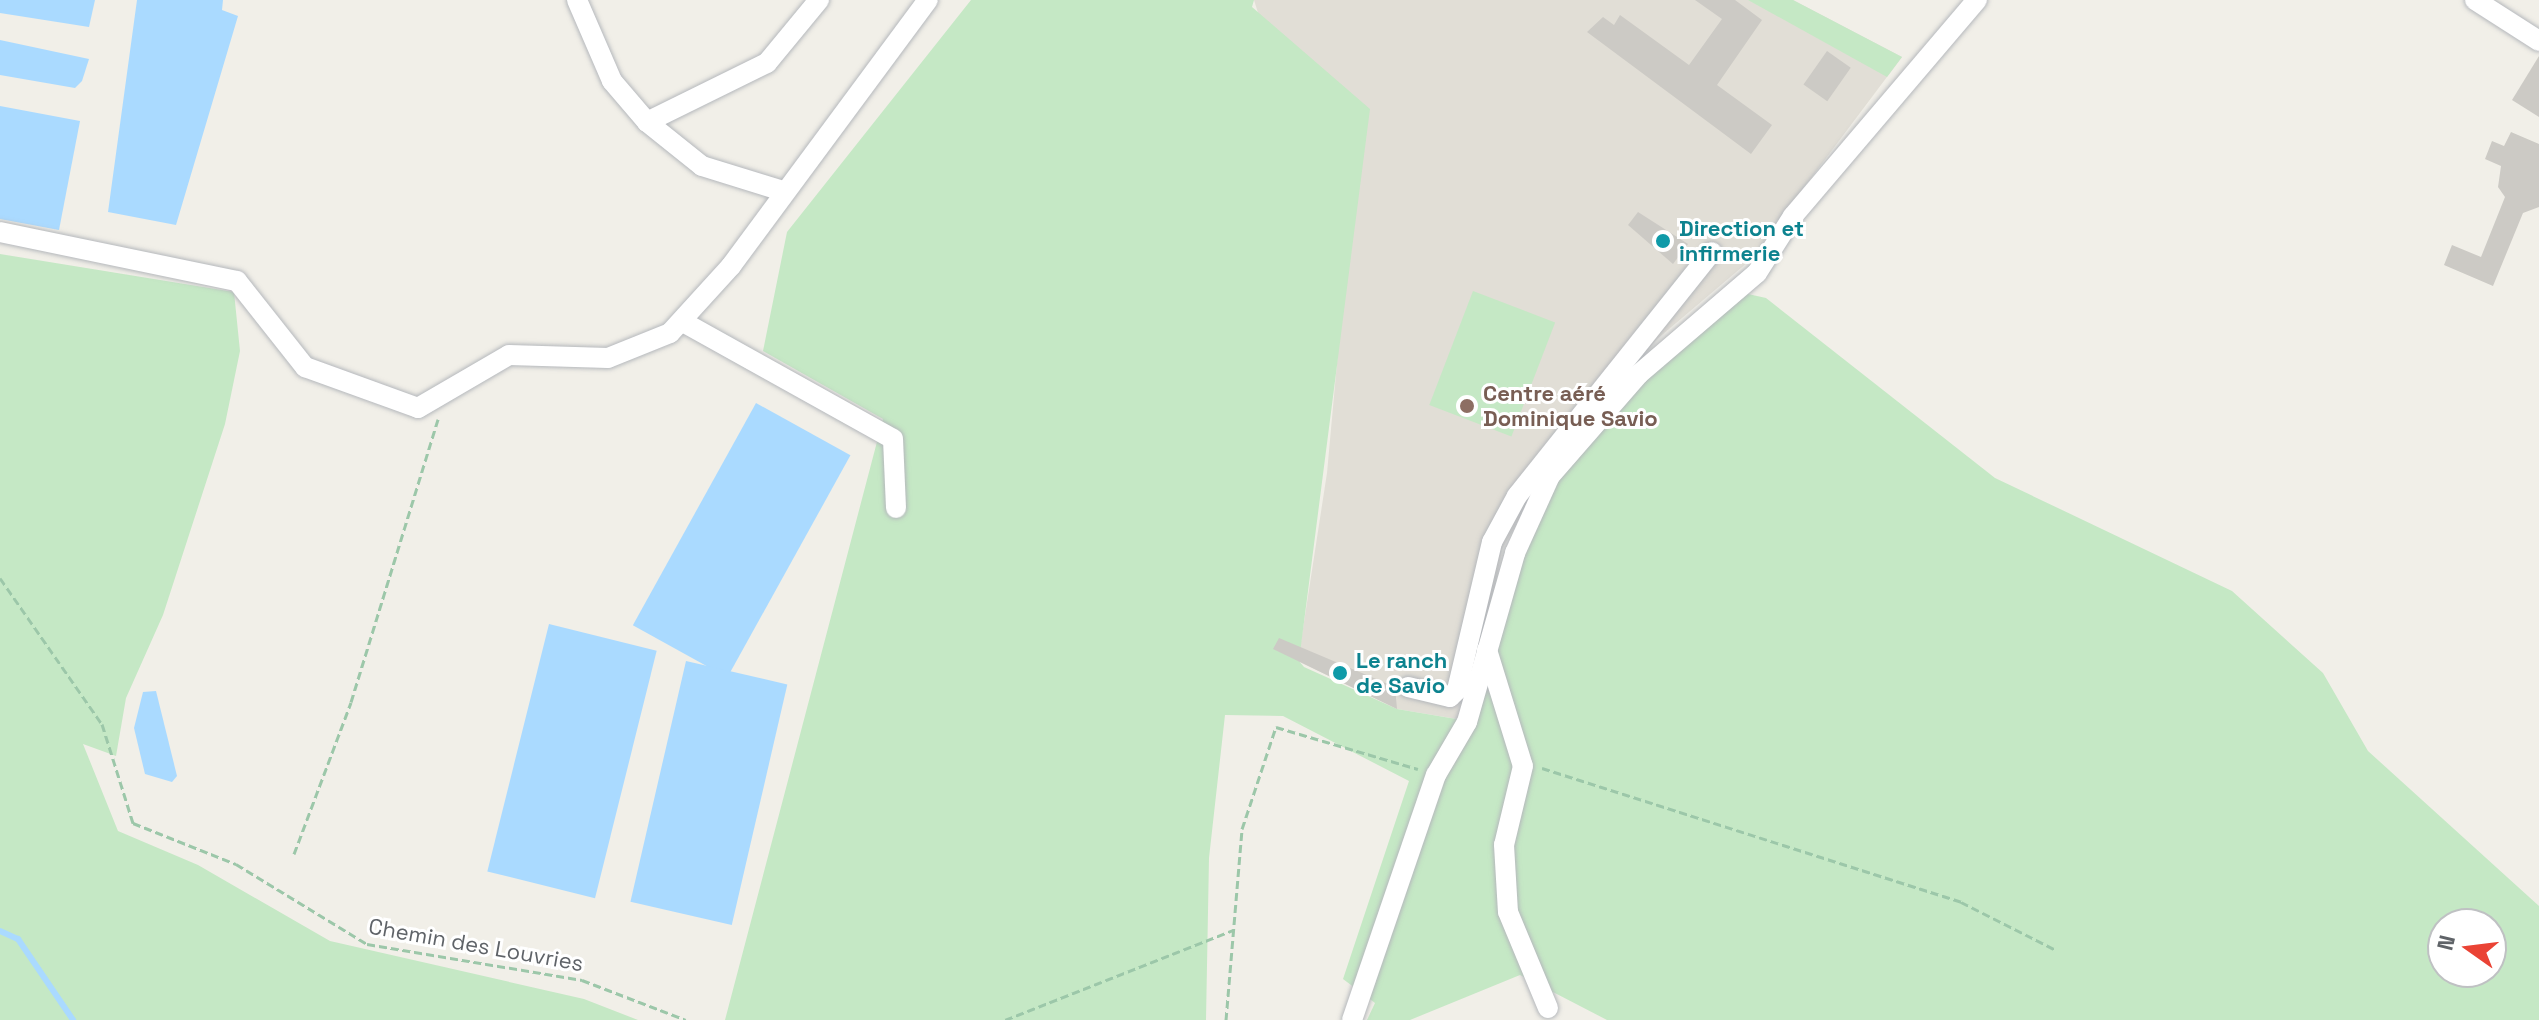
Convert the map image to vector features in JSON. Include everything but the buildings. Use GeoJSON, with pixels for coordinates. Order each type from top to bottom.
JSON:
{"type":"FeatureCollection","features":[{"type":"Feature","properties":{"kind":"street"},"geometry":{"type":"LineString","coordinates":[[577,0],[612,81],[647,122],[702,166],[783,191]]}},
{"type":"Feature","properties":{"kind":"street"},"geometry":{"type":"LineString","coordinates":[[647,122],[767,63],[819,0]]}},
{"type":"Feature","properties":{"kind":"street"},"geometry":{"type":"LineString","coordinates":[[0,232],[214,271],[249,290],[305,367],[405,408],[450,394],[509,355],[625,355],[683,322],[928,0]]}},
{"type":"Feature","properties":{"kind":"street"},"geometry":{"type":"LineString","coordinates":[[1352,1020],[1436,775],[1467,722],[1515,553],[1550,476],[1639,374],[1757,273],[1793,216],[1977,0]]}},
{"type":"Feature","properties":{"kind":"street"},"geometry":{"type":"LineString","coordinates":[[2475,0],[2539,41]]}},
{"type":"Feature","properties":{"kind":"street"},"geometry":{"type":"LineString","coordinates":[[1408,687],[1450,697],[1457,690],[1492,542],[1517,496],[1712,252]]}},
{"type":"Feature","properties":{"kind":"street"},"geometry":{"type":"LineString","coordinates":[[683,322],[893,439],[896,508]]}},
{"type":"Feature","properties":{"kind":"street"},"geometry":{"type":"LineString","coordinates":[[1487,650],[1523,766],[1504,845],[1508,912],[1548,1008]]}},
{"type":"Feature","properties":{"kind":"path"},"geometry":{"type":"LineString","coordinates":[[294,854],[450,394]]}},
{"type":"Feature","properties":{"kind":"path","name":"Chemin des Louvries"},"geometry":{"type":"LineString","coordinates":[[0,578],[102,724],[133,823],[236,864],[367,944],[582,980],[686,1020]]}},
{"type":"Feature","properties":{"kind":"path"},"geometry":{"type":"LineString","coordinates":[[1226,1020],[1242,829],[1276,727],[1436,775]]}},
{"type":"Feature","properties":{"kind":"path"},"geometry":{"type":"LineString","coordinates":[[1523,766],[1560,770],[1735,824],[1961,902],[2056,950]]}},
{"type":"Feature","properties":{"kind":"path"},"geometry":{"type":"LineString","coordinates":[[1005,1020],[1233,930]]}},
{"type":"Feature","properties":{"kind":"shaded area","name":"Centre aéré Dominique Savio"},"geometry":{"type":"Polygon","coordinates":[[[1254,0],[1793,0],[1902,57],[1748,262],[1656,340],[1546,473],[1502,549],[1488,627],[1457,719],[1397,709],[1298,661],[1327,473],[1344,286],[1254,0]]]}},
{"type":"Feature","properties":{"kind":"green space"},"geometry":{"type":"Polygon","coordinates":[[[971,0],[1254,0],[1252,7],[1370,109],[1299,661],[1304,667],[1397,709],[1474,722],[1524,555],[1557,478],[1658,366],[1748,294],[1766,298],[1995,478],[2232,591],[2323,673],[2368,751],[2539,906],[2539,1020],[1607,1020],[1520,975],[1410,1020],[1367,1020],[1375,1003],[1343,979],[1409,781],[1283,716],[1225,715],[1209,858],[1206,1020],[725,1020],[883,419],[763,351],[787,232],[971,0]]]}},
{"type":"Feature","properties":{"kind":"green space"},"geometry":{"type":"Polygon","coordinates":[[[1748,0],[1793,0],[1902,57],[1887,77],[1748,0]]]}},
{"type":"Feature","properties":{"kind":"green space"},"geometry":{"type":"Polygon","coordinates":[[[0,254],[234,292],[240,351],[225,424],[163,615],[126,698],[116,756],[83,744],[118,831],[198,865],[330,941],[584,999],[638,1020],[0,1020],[0,254]]]}},
{"type":"Feature","properties":{"kind":"green space"},"geometry":{"type":"Polygon","coordinates":[[[1473,291],[1555,323],[1511,436],[1429,405],[1473,291]]]}},
{"type":"Feature","properties":{"kind":"water"},"geometry":{"type":"Polygon","coordinates":[[[0,0],[95,0],[89,27],[0,13],[0,0]]]}},
{"type":"Feature","properties":{"kind":"water"},"geometry":{"type":"Polygon","coordinates":[[[137,0],[223,0],[222,10],[238,16],[176,225],[108,212],[137,0]]]}},
{"type":"Feature","properties":{"kind":"water"},"geometry":{"type":"Polygon","coordinates":[[[0,40],[89,59],[82,81],[75,88],[0,75],[0,40]]]}},
{"type":"Feature","properties":{"kind":"water"},"geometry":{"type":"Polygon","coordinates":[[[0,106],[80,121],[59,230],[0,219],[0,106]]]}},
{"type":"Feature","properties":{"kind":"water"},"geometry":{"type":"Polygon","coordinates":[[[756,403],[850,455],[727,678],[633,625],[756,403]]]}},
{"type":"Feature","properties":{"kind":"water"},"geometry":{"type":"Polygon","coordinates":[[[549,624],[657,651],[595,898],[487,871],[549,624]]]}},
{"type":"Feature","properties":{"kind":"water"},"geometry":{"type":"Polygon","coordinates":[[[686,661],[787,684],[732,925],[630,902],[686,661]]]}},
{"type":"Feature","properties":{"kind":"water"},"geometry":{"type":"Polygon","coordinates":[[[156,691],[177,776],[172,782],[145,774],[134,728],[143,692],[156,691]]]}},
{"type":"Feature","properties":{"kind":"waterway"},"geometry":{"type":"LineString","coordinates":[[0,931],[18,939],[73,1020]]}},
{"type":"Feature","properties":{"kind":"place","name":"Direction et infirmerie"},"geometry":{"type":"Point","coordinates":[1663,241]}},
{"type":"Feature","properties":{"kind":"place","name":"Centre aéré Dominique Savio"},"geometry":{"type":"Point","coordinates":[1467,406]}},
{"type":"Feature","properties":{"kind":"place","name":"Le ranch de Savio"},"geometry":{"type":"Point","coordinates":[1340,673]}}]}
